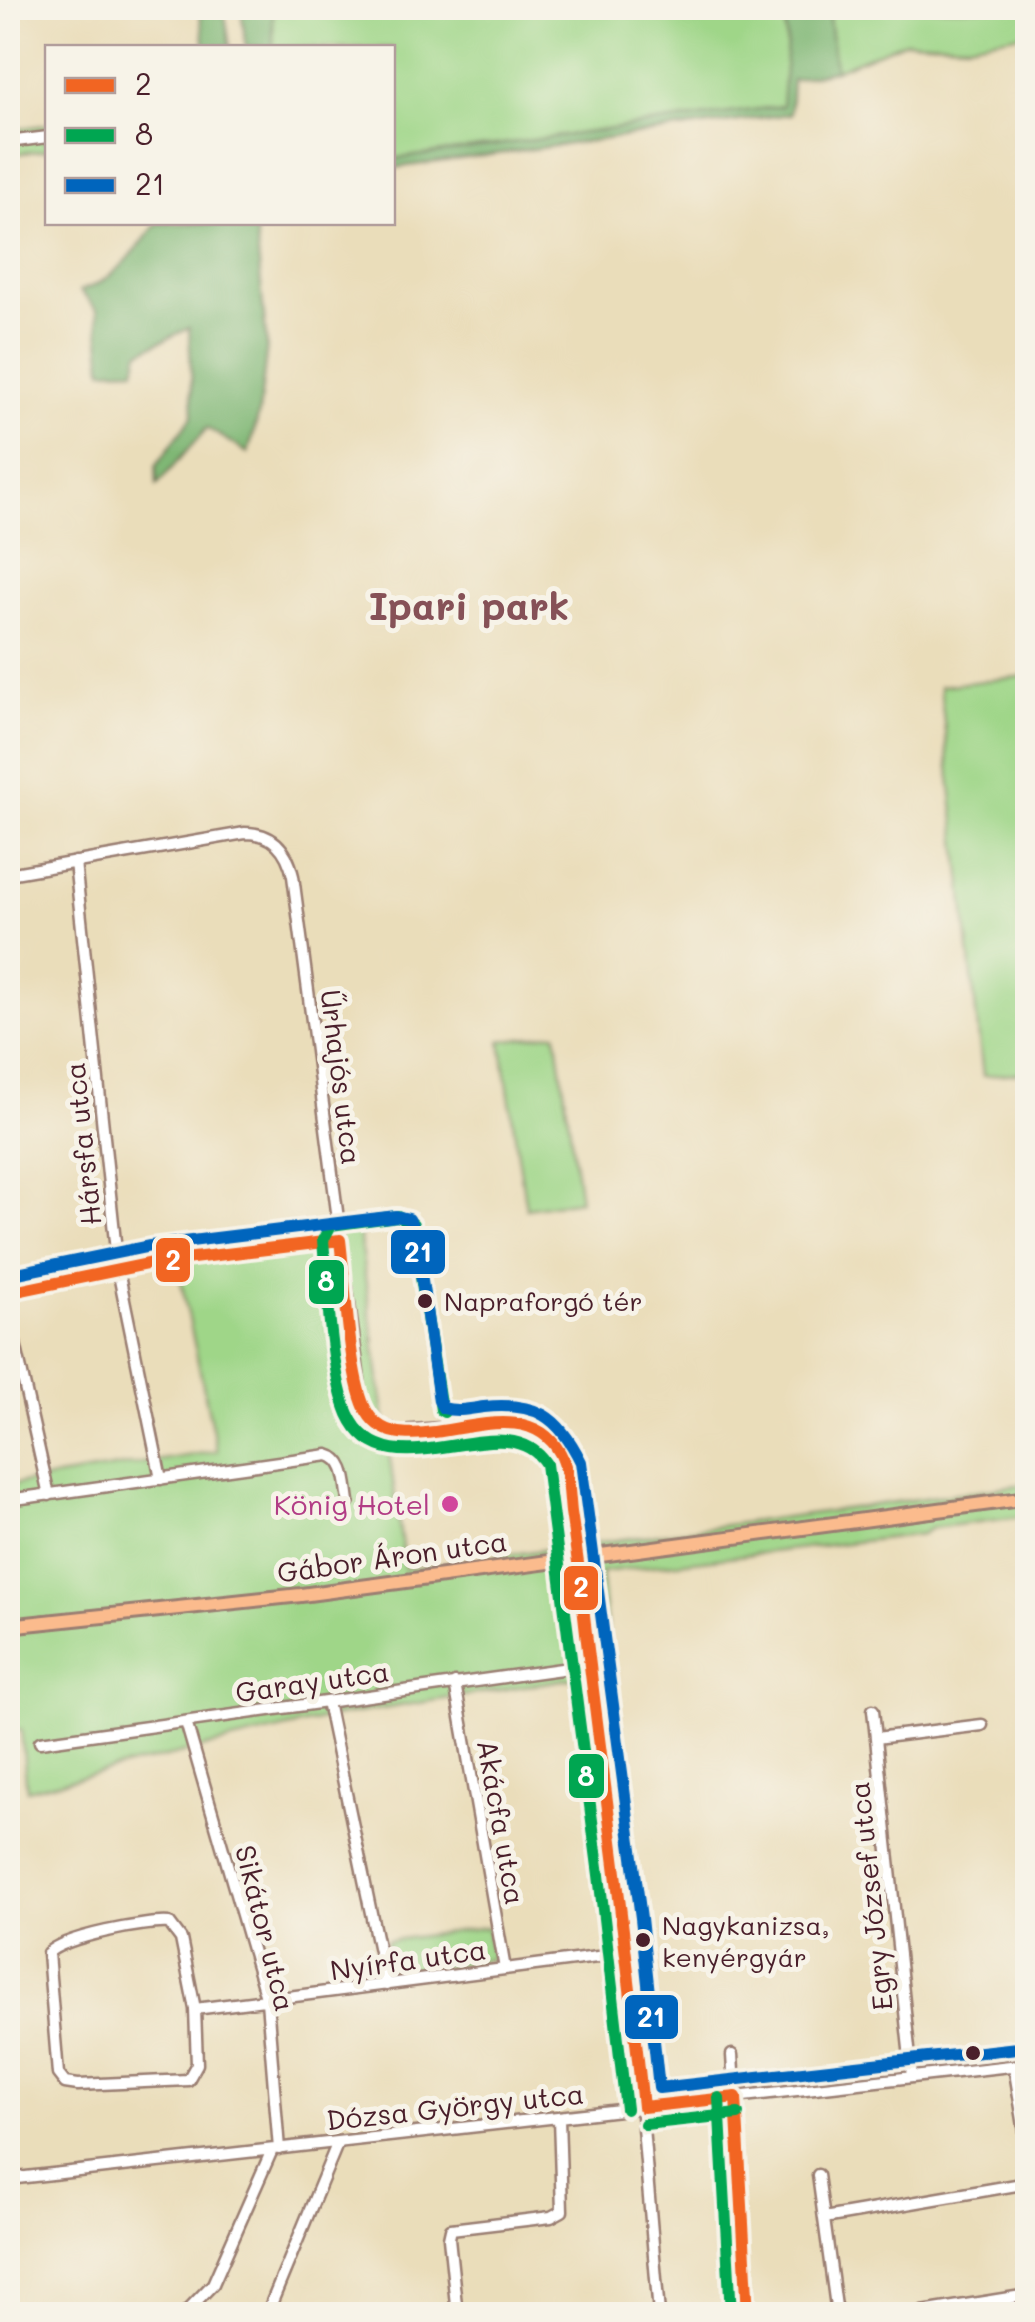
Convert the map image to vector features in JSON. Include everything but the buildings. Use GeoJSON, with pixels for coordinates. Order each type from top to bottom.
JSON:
{"type":"FeatureCollection","features":[{"type":"Feature","properties":{"kind":"main road","name":"Gábor Áron utca"},"geometry":{"type":"LineString","coordinates":[[8,1628],[301,1594],[1028,1498]]}},
{"type":"Feature","properties":{"kind":"street"},"geometry":{"type":"LineString","coordinates":[[8,142],[45,138]]}},
{"type":"Feature","properties":{"kind":"street","name":"Űrhajós utca"},"geometry":{"type":"LineString","coordinates":[[8,874],[244,833],[268,837],[285,852],[298,911],[362,1402],[376,1423],[399,1431],[510,1422],[542,1430],[555,1445],[564,1467],[577,1556]]}},
{"type":"Feature","properties":{"kind":"street","name":"Hársfa utca"},"geometry":{"type":"LineString","coordinates":[[75,862],[118,1270],[161,1479]]}},
{"type":"Feature","properties":{"kind":"street"},"geometry":{"type":"LineString","coordinates":[[8,1293],[118,1270],[340,1240]]}},
{"type":"Feature","properties":{"kind":"street"},"geometry":{"type":"LineString","coordinates":[[8,1312],[48,1495]]}},
{"type":"Feature","properties":{"kind":"street"},"geometry":{"type":"LineString","coordinates":[[8,1500],[328,1455],[342,1464],[348,1501]]}},
{"type":"Feature","properties":{"kind":"street"},"geometry":{"type":"LineString","coordinates":[[577,1556],[628,1953],[659,2314]]}},
{"type":"Feature","properties":{"kind":"street","name":"Garay utca"},"geometry":{"type":"LineString","coordinates":[[40,1742],[590,1665]]}},
{"type":"Feature","properties":{"kind":"street","name":"Akácfa utca"},"geometry":{"type":"LineString","coordinates":[[455,1683],[505,1969]]}},
{"type":"Feature","properties":{"kind":"street"},"geometry":{"type":"LineString","coordinates":[[327,1702],[386,1985]]}},
{"type":"Feature","properties":{"kind":"street","name":"Egry József utca"},"geometry":{"type":"LineString","coordinates":[[873,1710],[912,2077]]}},
{"type":"Feature","properties":{"kind":"street","name":"Sikátor utca"},"geometry":{"type":"LineString","coordinates":[[184,2314],[213,2284],[275,2149],[267,2001],[186,1722]]}},
{"type":"Feature","properties":{"kind":"street"},"geometry":{"type":"LineString","coordinates":[[876,1738],[982,1725]]}},
{"type":"Feature","properties":{"kind":"street"},"geometry":{"type":"LineString","coordinates":[[169,1923],[181,1939],[195,2009],[197,2064],[188,2080],[65,2083],[58,2074],[48,1952],[58,1944],[169,1923]]}},
{"type":"Feature","properties":{"kind":"street","name":"Nyírfa utca"},"geometry":{"type":"LineString","coordinates":[[195,2009],[628,1953]]}},
{"type":"Feature","properties":{"kind":"street"},"geometry":{"type":"LineString","coordinates":[[732,2055],[748,2314]]}},
{"type":"Feature","properties":{"kind":"street","name":"Dózsa György utca"},"geometry":{"type":"LineString","coordinates":[[8,2179],[1028,2064]]}},
{"type":"Feature","properties":{"kind":"street"},"geometry":{"type":"LineString","coordinates":[[1014,2066],[1028,2150]]}},
{"type":"Feature","properties":{"kind":"street"},"geometry":{"type":"LineString","coordinates":[[457,2314],[452,2229],[551,2218],[562,2211],[560,2118]]}},
{"type":"Feature","properties":{"kind":"street"},"geometry":{"type":"LineString","coordinates":[[267,2314],[338,2142]]}},
{"type":"Feature","properties":{"kind":"street"},"geometry":{"type":"LineString","coordinates":[[818,2175],[837,2314]]}},
{"type":"Feature","properties":{"kind":"street"},"geometry":{"type":"LineString","coordinates":[[824,2218],[1028,2183]]}},
{"type":"Feature","properties":{"kind":"street"},"geometry":{"type":"LineString","coordinates":[[910,2314],[1028,2295]]}},
{"type":"Feature","properties":{"kind":"green space"},"geometry":{"type":"Polygon","coordinates":[[[199,8],[224,8],[230,45],[205,45],[199,8]]]}},
{"type":"Feature","properties":{"kind":"green space"},"geometry":{"type":"Polygon","coordinates":[[[241,8],[300,8],[273,11],[273,45],[246,45],[241,8]]]}},
{"type":"Feature","properties":{"kind":"green space"},"geometry":{"type":"Polygon","coordinates":[[[784,8],[787,57],[783,106],[395,159],[395,45],[273,45],[273,11],[784,8]]]}},
{"type":"Feature","properties":{"kind":"green space"},"geometry":{"type":"Polygon","coordinates":[[[784,8],[818,8],[829,17],[835,70],[792,80],[790,114],[395,168],[395,159],[782,106],[787,42],[784,8]]]}},
{"type":"Feature","properties":{"kind":"green space"},"geometry":{"type":"Polygon","coordinates":[[[818,8],[1027,8],[1027,33],[968,44],[906,41],[835,70],[829,17],[818,8]]]}},
{"type":"Feature","properties":{"kind":"green space"},"geometry":{"type":"Polygon","coordinates":[[[45,125],[45,150],[14,154],[8,159],[8,126],[13,129],[45,125]]]}},
{"type":"Feature","properties":{"kind":"green space"},"geometry":{"type":"Polygon","coordinates":[[[155,225],[255,225],[267,346],[259,413],[248,453],[207,428],[157,485],[156,466],[193,415],[189,328],[139,352],[135,369],[103,370],[97,310],[80,291],[104,280],[155,225]]]}},
{"type":"Feature","properties":{"kind":"green space"},"geometry":{"type":"Polygon","coordinates":[[[1027,676],[1027,1072],[983,1076],[940,686],[1027,676]]]}},
{"type":"Feature","properties":{"kind":"green space"},"geometry":{"type":"Polygon","coordinates":[[[556,1033],[580,1200],[526,1208],[501,1041],[556,1033]]]}},
{"type":"Feature","properties":{"kind":"green space"},"geometry":{"type":"Polygon","coordinates":[[[358,1225],[405,1569],[1027,1484],[1027,1516],[932,1528],[922,1534],[601,1572],[633,1886],[627,1887],[643,1987],[623,1990],[580,1677],[338,1716],[27,1790],[21,1730],[8,1732],[8,1485],[217,1451],[174,1248],[358,1225]]]}},
{"type":"Feature","properties":{"kind":"green space"},"geometry":{"type":"Polygon","coordinates":[[[487,1927],[492,1959],[392,1975],[386,1941],[487,1927]]]}},
{"type":"Feature","properties":{"kind":"transit line","name":"21"},"geometry":{"type":"LineString","coordinates":[[8,1275],[150,1246],[396,1216],[409,1219],[415,1231],[443,1408],[502,1406],[531,1410],[554,1423],[581,1462],[641,1918],[659,2088],[1026,2047]]}},
{"type":"Feature","properties":{"kind":"transit line","name":"8"},"geometry":{"type":"LineString","coordinates":[[444,1412],[413,1224],[398,1216],[331,1225],[323,1240],[334,1354],[348,1414],[366,1438],[389,1449],[417,1450],[504,1441],[528,1447],[546,1464],[626,2109]]}},
{"type":"Feature","properties":{"kind":"transit line","name":"2"},"geometry":{"type":"LineString","coordinates":[[340,1240],[352,1355],[367,1412],[384,1428],[406,1434],[517,1424],[541,1432],[563,1460],[643,2107]]}},
{"type":"Feature","properties":{"kind":"transit line","name":"2"},"geometry":{"type":"LineString","coordinates":[[8,1293],[152,1263],[340,1240]]}},
{"type":"Feature","properties":{"kind":"transit line","name":"2"},"geometry":{"type":"LineString","coordinates":[[736,2097],[748,2314]]}},
{"type":"Feature","properties":{"kind":"transit line","name":"2"},"geometry":{"type":"LineString","coordinates":[[643,2107],[736,2097]]}},
{"type":"Feature","properties":{"kind":"transit line","name":"8"},"geometry":{"type":"LineString","coordinates":[[719,2098],[731,2314]]}},
{"type":"Feature","properties":{"kind":"transit line","name":"8"},"geometry":{"type":"LineString","coordinates":[[645,2124],[738,2114]]}},
{"type":"Feature","properties":{"kind":"place","name":"Napraforgó tér"},"geometry":{"type":"Point","coordinates":[425,1301]}},
{"type":"Feature","properties":{"kind":"place","name":"König Hotel"},"geometry":{"type":"Point","coordinates":[450,1504]}},
{"type":"Feature","properties":{"kind":"place","name":"Nagykanizsa, kenyérgyár"},"geometry":{"type":"Point","coordinates":[643,1940]}},
{"type":"Feature","properties":{"kind":"district","name":"Ipari park"},"geometry":{"type":"Point","coordinates":[469,605]}}]}
